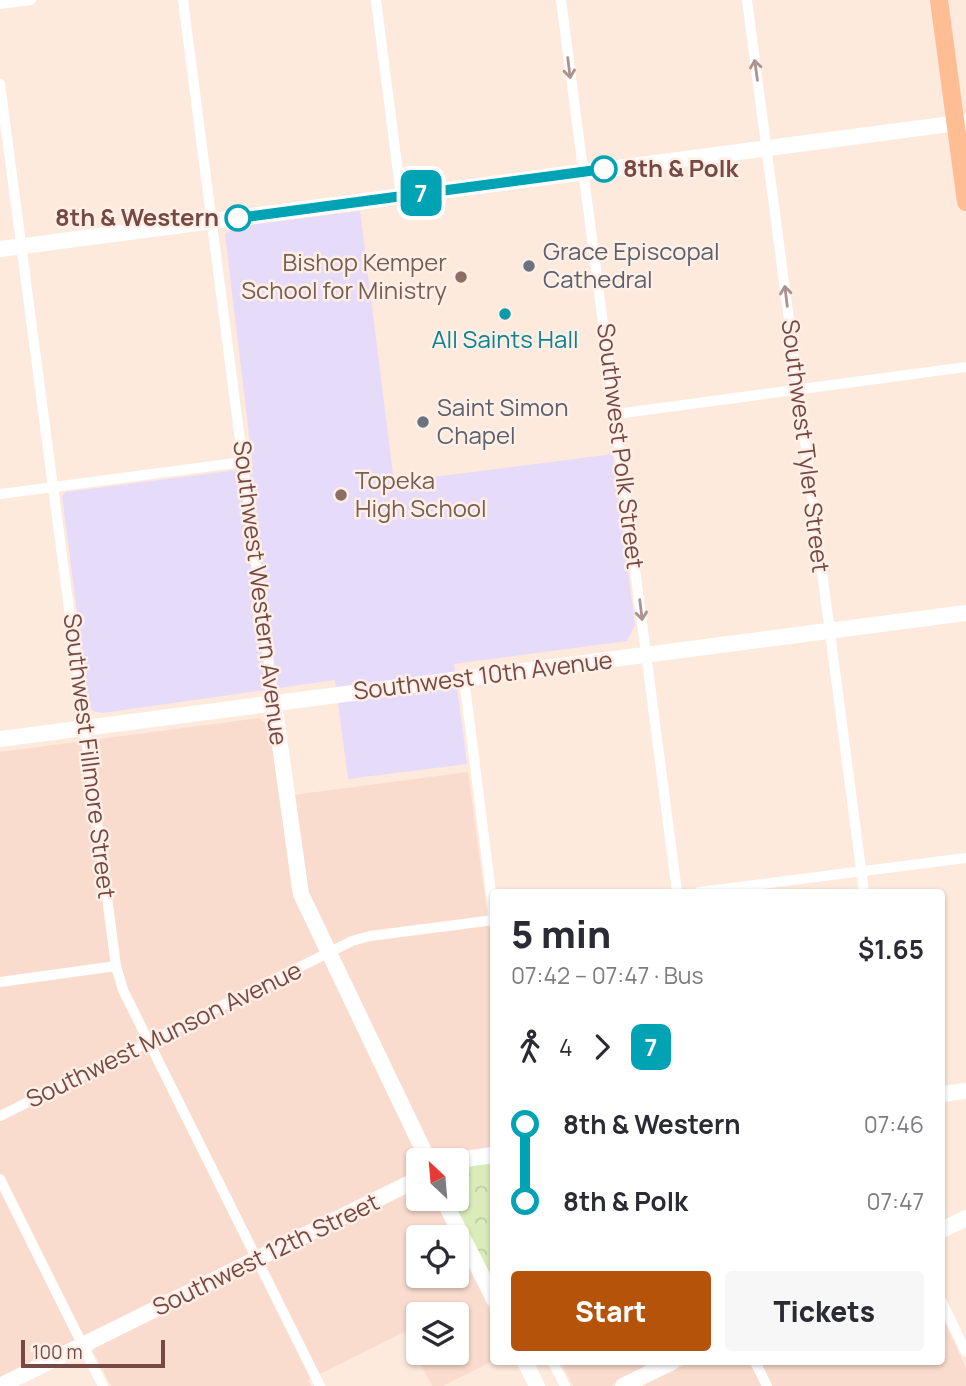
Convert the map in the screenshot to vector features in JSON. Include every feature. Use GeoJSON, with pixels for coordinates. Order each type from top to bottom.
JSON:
{"type":"FeatureCollection","features":[{"type":"Feature","properties":{"kind":"main road"},"geometry":{"type":"LineString","coordinates":[[939,0],[961,123],[966,202]]}},
{"type":"Feature","properties":{"kind":"street"},"geometry":{"type":"LineString","coordinates":[[0,4],[31,0]]}},
{"type":"Feature","properties":{"kind":"street","name":"Southwest Western Avenue"},"geometry":{"type":"LineString","coordinates":[[183,0],[301,894],[422,1148]]}},
{"type":"Feature","properties":{"kind":"street"},"geometry":{"type":"LineString","coordinates":[[376,0],[401,196]]}},
{"type":"Feature","properties":{"kind":"street","name":"Southwest Polk Street"},"geometry":{"type":"LineString","coordinates":[[561,0],[677,889]]}},
{"type":"Feature","properties":{"kind":"street","name":"Southwest Tyler Street"},"geometry":{"type":"LineString","coordinates":[[747,0],[864,889]]}},
{"type":"Feature","properties":{"kind":"street","name":"Southwest Fillmore Street"},"geometry":{"type":"LineString","coordinates":[[0,84],[116,967],[123,990],[320,1386]]}},
{"type":"Feature","properties":{"kind":"street"},"geometry":{"type":"LineString","coordinates":[[0,249],[961,123]]}},
{"type":"Feature","properties":{"kind":"street"},"geometry":{"type":"LineString","coordinates":[[616,414],[966,367]]}},
{"type":"Feature","properties":{"kind":"street"},"geometry":{"type":"LineString","coordinates":[[0,494],[243,462]]}},
{"type":"Feature","properties":{"kind":"street","name":"Southwest 10th Avenue"},"geometry":{"type":"LineString","coordinates":[[0,739],[966,613]]}},
{"type":"Feature","properties":{"kind":"street"},"geometry":{"type":"LineString","coordinates":[[464,678],[490,889]]}},
{"type":"Feature","properties":{"kind":"street"},"geometry":{"type":"LineString","coordinates":[[722,889],[966,858]]}},
{"type":"Feature","properties":{"kind":"street","name":"Southwest Munson Avenue"},"geometry":{"type":"LineString","coordinates":[[0,1116],[361,937],[490,919]]}},
{"type":"Feature","properties":{"kind":"street"},"geometry":{"type":"LineString","coordinates":[[0,982],[116,967]]}},
{"type":"Feature","properties":{"kind":"street"},"geometry":{"type":"LineString","coordinates":[[945,1094],[966,1091]]}},
{"type":"Feature","properties":{"kind":"street"},"geometry":{"type":"LineString","coordinates":[[469,1158],[490,1156]]}},
{"type":"Feature","properties":{"kind":"street"},"geometry":{"type":"LineString","coordinates":[[0,1179],[103,1386]]}},
{"type":"Feature","properties":{"kind":"street","name":"Southwest 12th Street"},"geometry":{"type":"LineString","coordinates":[[0,1386],[406,1185]]}},
{"type":"Feature","properties":{"kind":"street"},"geometry":{"type":"LineString","coordinates":[[449,1211],[490,1291]]}},
{"type":"Feature","properties":{"kind":"street"},"geometry":{"type":"LineString","coordinates":[[945,1228],[966,1218]]}},
{"type":"Feature","properties":{"kind":"street"},"geometry":{"type":"LineString","coordinates":[[945,1307],[966,1352]]}},
{"type":"Feature","properties":{"kind":"street"},"geometry":{"type":"LineString","coordinates":[[526,1365],[537,1386]]}},
{"type":"Feature","properties":{"kind":"street"},"geometry":{"type":"LineString","coordinates":[[554,1365],[565,1386]]}},
{"type":"Feature","properties":{"kind":"street"},"geometry":{"type":"LineString","coordinates":[[623,1386],[667,1365]]}},
{"type":"Feature","properties":{"kind":"street"},"geometry":{"type":"LineString","coordinates":[[756,1365],[767,1386]]}},
{"type":"Feature","properties":{"kind":"shaded area","name":"Topeka High School"},"geometry":{"type":"Polygon","coordinates":[[[360,211],[394,482],[613,454],[635,625],[627,641],[454,664],[467,764],[348,779],[335,680],[102,713],[93,711],[89,705],[62,496],[66,492],[253,468],[225,234],[235,227],[360,211]]]}},
{"type":"Feature","properties":{"kind":"shaded area"},"geometry":{"type":"Polygon","coordinates":[[[259,718],[268,725],[292,891],[417,1148],[406,1148],[406,1177],[0,1378],[0,752],[259,718]]]}},
{"type":"Feature","properties":{"kind":"shaded area"},"geometry":{"type":"Polygon","coordinates":[[[468,772],[490,928],[490,1147],[469,1151],[469,1148],[432,1148],[308,899],[293,795],[468,772]]]}},
{"type":"Feature","properties":{"kind":"shaded area"},"geometry":{"type":"Polygon","coordinates":[[[406,1192],[406,1211],[443,1211],[449,1225],[406,1225],[406,1288],[469,1288],[469,1266],[490,1311],[490,1362],[443,1386],[432,1386],[421,1365],[469,1365],[469,1302],[406,1302],[406,1336],[404,1332],[308,1380],[311,1386],[111,1386],[93,1351],[98,1344],[406,1192]]]}},
{"type":"Feature","properties":{"kind":"shaded area"},"geometry":{"type":"Polygon","coordinates":[[[945,1323],[966,1368],[966,1386],[641,1386],[685,1365],[945,1365],[945,1323]]]}},
{"type":"Feature","properties":{"kind":"shaded area"},"geometry":{"type":"Polygon","coordinates":[[[562,1365],[644,1365],[645,1370],[611,1386],[573,1386],[562,1365]]]}},
{"type":"Feature","properties":{"kind":"green space"},"geometry":{"type":"Polygon","coordinates":[[[490,1163],[490,1279],[469,1237],[469,1225],[463,1225],[456,1211],[469,1211],[469,1167],[490,1163]]]}},
{"type":"Feature","properties":{"kind":"bus line","name":"7"},"geometry":{"type":"LineString","coordinates":[[238,218],[604,169]]}},
{"type":"Feature","properties":{"kind":"place","name":"8th & Polk"},"geometry":{"type":"Point","coordinates":[604,169]}},
{"type":"Feature","properties":{"kind":"place","name":"8th & Western"},"geometry":{"type":"Point","coordinates":[238,218]}},
{"type":"Feature","properties":{"kind":"place","name":"Grace Episcopal Cathedral"},"geometry":{"type":"Point","coordinates":[529,266]}},
{"type":"Feature","properties":{"kind":"place","name":"Bishop Kemper School for Ministry"},"geometry":{"type":"Point","coordinates":[461,277]}},
{"type":"Feature","properties":{"kind":"place","name":"All Saints Hall"},"geometry":{"type":"Point","coordinates":[505,314]}},
{"type":"Feature","properties":{"kind":"place","name":"Saint Simon Chapel"},"geometry":{"type":"Point","coordinates":[423,422]}},
{"type":"Feature","properties":{"kind":"place","name":"Topeka High School"},"geometry":{"type":"Point","coordinates":[341,495]}}]}
